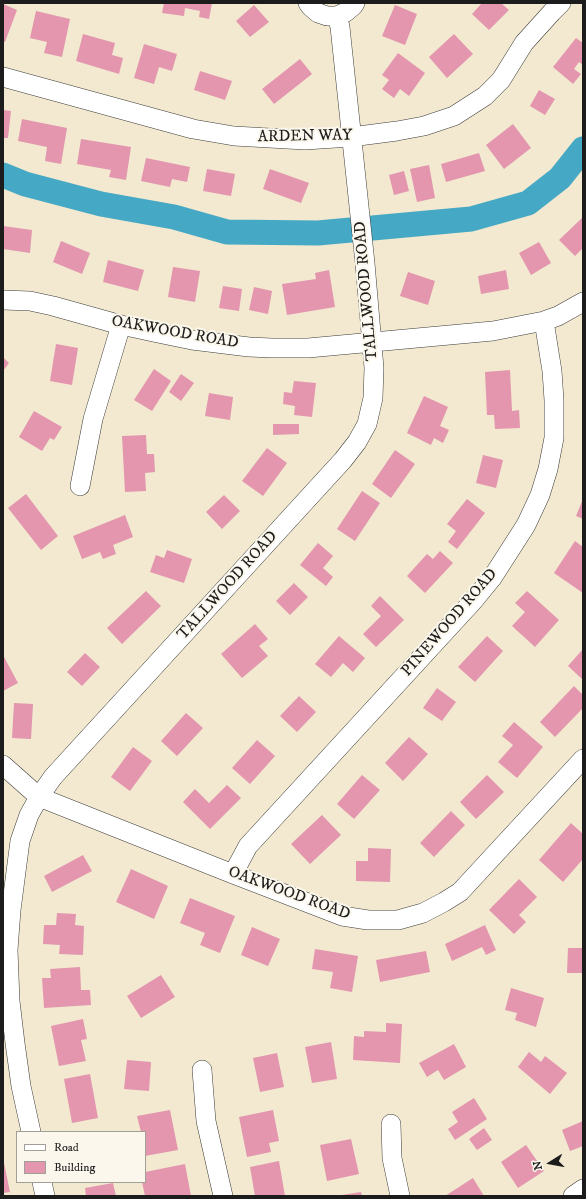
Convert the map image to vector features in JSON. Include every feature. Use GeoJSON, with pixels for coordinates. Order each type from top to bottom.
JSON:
{"type":"FeatureCollection","features":[{"type":"Feature","properties":{"kind":"street"},"geometry":{"type":"LineString","coordinates":[[308,3],[318,13],[327,16],[337,16],[346,12],[355,3]]}},
{"type":"Feature","properties":{"kind":"street","name":"ARDEN WAY"},"geometry":{"type":"LineString","coordinates":[[3,76],[193,129],[234,136],[305,140],[397,132],[424,126],[454,116],[485,96],[501,80],[524,43],[561,3]]}},
{"type":"Feature","properties":{"kind":"street","name":"TALLWOOD ROAD"},"geometry":{"type":"LineString","coordinates":[[31,1131],[21,1086],[15,1043],[10,1001],[8,950],[11,910],[20,842],[29,815],[53,777],[343,460],[357,442],[367,424],[374,398],[374,368],[365,263],[340,27],[337,16]]}},
{"type":"Feature","properties":{"kind":"street","name":"OAKWOOD ROAD"},"geometry":{"type":"LineString","coordinates":[[3,300],[30,301],[158,334],[192,340],[248,347],[308,348],[494,331],[544,321],[558,316],[583,302]]}},
{"type":"Feature","properties":{"kind":"street","name":"PINEWOOD ROAD"},"geometry":{"type":"LineString","coordinates":[[233,874],[248,846],[474,600],[492,578],[526,525],[540,495],[548,469],[554,438],[552,371],[544,321]]}},
{"type":"Feature","properties":{"kind":"street"},"geometry":{"type":"LineString","coordinates":[[80,486],[93,419],[121,325]]}},
{"type":"Feature","properties":{"kind":"street","name":"OAKWOOD ROAD"},"geometry":{"type":"LineString","coordinates":[[3,765],[39,797],[342,916],[368,920],[398,920],[423,913],[460,892],[579,770]]}},
{"type":"Feature","properties":{"kind":"street"},"geometry":{"type":"LineString","coordinates":[[202,1070],[206,1121],[223,1196]]}},
{"type":"Feature","properties":{"kind":"street"},"geometry":{"type":"LineString","coordinates":[[391,1124],[392,1158],[400,1196]]}},
{"type":"Feature","properties":{"kind":"street"},"geometry":{"type":"LineString","coordinates":[[42,1183],[45,1196]]}},
{"type":"Feature","properties":{"kind":"street"},"geometry":{"type":"LineString","coordinates":[[573,1196],[583,1190]]}},
{"type":"Feature","properties":{"kind":"building"},"geometry":{"type":"Polygon","coordinates":[[[164,3],[212,3],[209,19],[199,17],[200,11],[185,8],[184,16],[162,13],[164,3]]]}},
{"type":"Feature","properties":{"kind":"building"},"geometry":{"type":"Polygon","coordinates":[[[482,3],[501,3],[509,10],[489,30],[472,14],[482,3]]]}},
{"type":"Feature","properties":{"kind":"building"},"geometry":{"type":"Polygon","coordinates":[[[3,4],[17,10],[5,42],[3,41],[3,4]]]}},
{"type":"Feature","properties":{"kind":"building"},"geometry":{"type":"Polygon","coordinates":[[[254,5],[269,22],[250,37],[236,21],[254,5]]]}},
{"type":"Feature","properties":{"kind":"building"},"geometry":{"type":"Polygon","coordinates":[[[395,5],[417,14],[405,45],[382,36],[395,5]]]}},
{"type":"Feature","properties":{"kind":"building"},"geometry":{"type":"Polygon","coordinates":[[[36,11],[70,19],[62,57],[44,53],[47,42],[30,38],[36,11]]]}},
{"type":"Feature","properties":{"kind":"building"},"geometry":{"type":"Polygon","coordinates":[[[83,34],[115,43],[112,55],[123,58],[119,74],[76,61],[83,34]]]}},
{"type":"Feature","properties":{"kind":"building"},"geometry":{"type":"Polygon","coordinates":[[[454,34],[473,54],[447,78],[429,57],[454,34]]]}},
{"type":"Feature","properties":{"kind":"building"},"geometry":{"type":"Polygon","coordinates":[[[576,38],[583,43],[583,65],[579,62],[574,69],[581,74],[573,84],[553,67],[576,38]]]}},
{"type":"Feature","properties":{"kind":"building"},"geometry":{"type":"Polygon","coordinates":[[[144,44],[177,54],[172,71],[159,67],[154,84],[134,78],[144,44]]]}},
{"type":"Feature","properties":{"kind":"building"},"geometry":{"type":"Polygon","coordinates":[[[398,53],[425,73],[409,96],[400,89],[394,98],[382,89],[389,80],[382,75],[398,53]]]}},
{"type":"Feature","properties":{"kind":"building"},"geometry":{"type":"Polygon","coordinates":[[[300,59],[312,74],[274,104],[262,89],[300,59]]]}},
{"type":"Feature","properties":{"kind":"building"},"geometry":{"type":"Polygon","coordinates":[[[200,71],[232,81],[225,100],[194,90],[200,71]]]}},
{"type":"Feature","properties":{"kind":"building"},"geometry":{"type":"Polygon","coordinates":[[[539,90],[555,99],[545,115],[530,106],[539,90]]]}},
{"type":"Feature","properties":{"kind":"building"},"geometry":{"type":"Polygon","coordinates":[[[3,110],[11,111],[8,138],[3,138],[3,110]]]}},
{"type":"Feature","properties":{"kind":"building"},"geometry":{"type":"Polygon","coordinates":[[[22,119],[67,128],[61,164],[45,161],[47,147],[18,141],[22,119]]]}},
{"type":"Feature","properties":{"kind":"building"},"geometry":{"type":"Polygon","coordinates":[[[513,124],[531,148],[504,169],[486,145],[513,124]]]}},
{"type":"Feature","properties":{"kind":"building"},"geometry":{"type":"Polygon","coordinates":[[[81,139],[131,147],[126,180],[109,177],[111,170],[77,164],[81,139]]]}},
{"type":"Feature","properties":{"kind":"building"},"geometry":{"type":"Polygon","coordinates":[[[479,153],[485,171],[446,182],[441,164],[479,153]]]}},
{"type":"Feature","properties":{"kind":"building"},"geometry":{"type":"Polygon","coordinates":[[[146,158],[190,167],[187,182],[172,179],[170,187],[141,181],[146,158]]]}},
{"type":"Feature","properties":{"kind":"building"},"geometry":{"type":"Polygon","coordinates":[[[429,165],[435,198],[417,202],[410,169],[429,165]]]}},
{"type":"Feature","properties":{"kind":"building"},"geometry":{"type":"Polygon","coordinates":[[[207,169],[235,174],[231,196],[203,191],[207,169]]]}},
{"type":"Feature","properties":{"kind":"building"},"geometry":{"type":"Polygon","coordinates":[[[270,169],[309,183],[301,203],[263,189],[270,169]]]}},
{"type":"Feature","properties":{"kind":"building"},"geometry":{"type":"Polygon","coordinates":[[[404,171],[409,191],[394,195],[389,175],[404,171]]]}},
{"type":"Feature","properties":{"kind":"building"},"geometry":{"type":"Polygon","coordinates":[[[583,217],[583,248],[575,256],[559,240],[583,217]]]}},
{"type":"Feature","properties":{"kind":"building"},"geometry":{"type":"Polygon","coordinates":[[[3,226],[32,230],[30,253],[3,249],[3,226]]]}},
{"type":"Feature","properties":{"kind":"building"},"geometry":{"type":"Polygon","coordinates":[[[61,241],[90,253],[82,274],[53,262],[61,241]]]}},
{"type":"Feature","properties":{"kind":"building"},"geometry":{"type":"Polygon","coordinates":[[[539,242],[551,263],[531,275],[519,253],[539,242]]]}},
{"type":"Feature","properties":{"kind":"building"},"geometry":{"type":"Polygon","coordinates":[[[108,260],[144,270],[138,291],[103,282],[108,260]]]}},
{"type":"Feature","properties":{"kind":"building"},"geometry":{"type":"Polygon","coordinates":[[[173,267],[200,271],[195,302],[168,297],[173,267]]]}},
{"type":"Feature","properties":{"kind":"building"},"geometry":{"type":"Polygon","coordinates":[[[329,270],[335,307],[287,315],[282,284],[316,279],[315,273],[329,270]]]}},
{"type":"Feature","properties":{"kind":"building"},"geometry":{"type":"Polygon","coordinates":[[[506,270],[509,289],[481,294],[478,276],[506,270]]]}},
{"type":"Feature","properties":{"kind":"building"},"geometry":{"type":"Polygon","coordinates":[[[408,272],[435,281],[428,305],[400,296],[408,272]]]}},
{"type":"Feature","properties":{"kind":"building"},"geometry":{"type":"Polygon","coordinates":[[[223,286],[242,289],[239,311],[219,308],[223,286]]]}},
{"type":"Feature","properties":{"kind":"building"},"geometry":{"type":"Polygon","coordinates":[[[254,287],[272,291],[268,314],[249,310],[254,287]]]}},
{"type":"Feature","properties":{"kind":"building"},"geometry":{"type":"Polygon","coordinates":[[[56,344],[78,348],[72,385],[50,381],[56,344]]]}},
{"type":"Feature","properties":{"kind":"building"},"geometry":{"type":"Polygon","coordinates":[[[3,357],[9,363],[3,371],[3,357]]]}},
{"type":"Feature","properties":{"kind":"building"},"geometry":{"type":"Polygon","coordinates":[[[154,369],[171,381],[152,411],[134,400],[154,369]]]}},
{"type":"Feature","properties":{"kind":"building"},"geometry":{"type":"Polygon","coordinates":[[[510,370],[512,411],[519,410],[520,428],[495,429],[494,415],[487,415],[485,372],[510,370]]]}},
{"type":"Feature","properties":{"kind":"building"},"geometry":{"type":"Polygon","coordinates":[[[181,374],[194,383],[181,401],[169,392],[181,374]]]}},
{"type":"Feature","properties":{"kind":"building"},"geometry":{"type":"Polygon","coordinates":[[[294,381],[316,383],[312,417],[294,415],[295,406],[283,404],[284,392],[292,393],[294,381]]]}},
{"type":"Feature","properties":{"kind":"building"},"geometry":{"type":"Polygon","coordinates":[[[209,393],[233,397],[230,420],[205,416],[209,393]]]}},
{"type":"Feature","properties":{"kind":"building"},"geometry":{"type":"Polygon","coordinates":[[[424,396],[448,407],[440,426],[449,430],[443,443],[434,438],[431,445],[407,433],[424,396]]]}},
{"type":"Feature","properties":{"kind":"building"},"geometry":{"type":"Polygon","coordinates":[[[34,411],[62,427],[54,440],[50,438],[42,451],[19,437],[34,411]]]}},
{"type":"Feature","properties":{"kind":"building"},"geometry":{"type":"Polygon","coordinates":[[[273,424],[299,424],[299,434],[273,435],[273,424]]]}},
{"type":"Feature","properties":{"kind":"building"},"geometry":{"type":"Polygon","coordinates":[[[146,435],[147,454],[154,454],[155,472],[145,473],[146,491],[125,492],[122,436],[146,435]]]}},
{"type":"Feature","properties":{"kind":"building"},"geometry":{"type":"Polygon","coordinates":[[[267,448],[287,463],[263,496],[242,481],[267,448]]]}},
{"type":"Feature","properties":{"kind":"building"},"geometry":{"type":"Polygon","coordinates":[[[395,450],[415,464],[391,498],[372,484],[395,450]]]}},
{"type":"Feature","properties":{"kind":"building"},"geometry":{"type":"Polygon","coordinates":[[[483,455],[503,460],[496,488],[476,483],[483,455]]]}},
{"type":"Feature","properties":{"kind":"building"},"geometry":{"type":"Polygon","coordinates":[[[362,491],[380,503],[355,541],[337,529],[362,491]]]}},
{"type":"Feature","properties":{"kind":"building"},"geometry":{"type":"Polygon","coordinates":[[[26,494],[58,536],[41,550],[8,508],[26,494]]]}},
{"type":"Feature","properties":{"kind":"building"},"geometry":{"type":"Polygon","coordinates":[[[224,495],[240,511],[222,529],[206,512],[224,495]]]}},
{"type":"Feature","properties":{"kind":"building"},"geometry":{"type":"Polygon","coordinates":[[[467,499],[485,513],[457,549],[448,542],[456,531],[447,524],[467,499]]]}},
{"type":"Feature","properties":{"kind":"building"},"geometry":{"type":"Polygon","coordinates":[[[583,499],[583,519],[576,516],[583,499]]]}},
{"type":"Feature","properties":{"kind":"building"},"geometry":{"type":"Polygon","coordinates":[[[125,515],[133,537],[113,545],[116,554],[103,559],[100,552],[82,559],[73,536],[125,515]]]}},
{"type":"Feature","properties":{"kind":"building"},"geometry":{"type":"Polygon","coordinates":[[[575,541],[583,547],[583,593],[554,573],[575,541]]]}},
{"type":"Feature","properties":{"kind":"building"},"geometry":{"type":"Polygon","coordinates":[[[318,543],[333,556],[323,568],[333,577],[326,586],[300,565],[318,543]]]}},
{"type":"Feature","properties":{"kind":"building"},"geometry":{"type":"Polygon","coordinates":[[[167,550],[192,559],[184,583],[150,572],[156,555],[164,558],[167,550]]]}},
{"type":"Feature","properties":{"kind":"building"},"geometry":{"type":"Polygon","coordinates":[[[440,551],[453,563],[425,593],[407,576],[427,554],[433,559],[440,551]]]}},
{"type":"Feature","properties":{"kind":"building"},"geometry":{"type":"Polygon","coordinates":[[[294,583],[308,597],[290,615],[276,601],[294,583]]]}},
{"type":"Feature","properties":{"kind":"building"},"geometry":{"type":"Polygon","coordinates":[[[146,591],[161,606],[122,644],[107,628],[146,591]]]}},
{"type":"Feature","properties":{"kind":"building"},"geometry":{"type":"Polygon","coordinates":[[[527,591],[559,620],[535,647],[512,626],[525,612],[515,603],[527,591]]]}},
{"type":"Feature","properties":{"kind":"building"},"geometry":{"type":"Polygon","coordinates":[[[380,596],[404,620],[376,647],[363,634],[381,616],[371,606],[380,596]]]}},
{"type":"Feature","properties":{"kind":"building"},"geometry":{"type":"Polygon","coordinates":[[[255,624],[268,639],[259,646],[268,656],[242,678],[221,654],[255,624]]]}},
{"type":"Feature","properties":{"kind":"building"},"geometry":{"type":"Polygon","coordinates":[[[339,636],[365,658],[353,672],[343,663],[331,677],[315,664],[339,636]]]}},
{"type":"Feature","properties":{"kind":"building"},"geometry":{"type":"Polygon","coordinates":[[[487,636],[503,651],[475,682],[458,667],[487,636]]]}},
{"type":"Feature","properties":{"kind":"building"},"geometry":{"type":"Polygon","coordinates":[[[583,649],[583,680],[568,666],[583,649]]]}},
{"type":"Feature","properties":{"kind":"building"},"geometry":{"type":"Polygon","coordinates":[[[85,653],[100,667],[82,686],[67,672],[85,653]]]}},
{"type":"Feature","properties":{"kind":"building"},"geometry":{"type":"Polygon","coordinates":[[[3,655],[18,683],[3,691],[3,655]]]}},
{"type":"Feature","properties":{"kind":"building"},"geometry":{"type":"Polygon","coordinates":[[[574,686],[583,695],[583,708],[555,737],[540,722],[574,686]]]}},
{"type":"Feature","properties":{"kind":"building"},"geometry":{"type":"Polygon","coordinates":[[[437,688],[456,702],[442,721],[423,708],[437,688]]]}},
{"type":"Feature","properties":{"kind":"building"},"geometry":{"type":"Polygon","coordinates":[[[299,696],[316,712],[297,732],[280,716],[299,696]]]}},
{"type":"Feature","properties":{"kind":"building"},"geometry":{"type":"Polygon","coordinates":[[[14,703],[33,704],[31,739],[12,738],[14,703]]]}},
{"type":"Feature","properties":{"kind":"building"},"geometry":{"type":"Polygon","coordinates":[[[186,713],[203,728],[177,756],[161,741],[186,713]]]}},
{"type":"Feature","properties":{"kind":"building"},"geometry":{"type":"Polygon","coordinates":[[[514,722],[543,747],[517,778],[498,762],[513,745],[502,736],[514,722]]]}},
{"type":"Feature","properties":{"kind":"building"},"geometry":{"type":"Polygon","coordinates":[[[409,737],[428,754],[403,781],[385,763],[409,737]]]}},
{"type":"Feature","properties":{"kind":"building"},"geometry":{"type":"Polygon","coordinates":[[[257,740],[275,756],[250,784],[232,768],[257,740]]]}},
{"type":"Feature","properties":{"kind":"building"},"geometry":{"type":"Polygon","coordinates":[[[133,747],[152,761],[130,791],[111,777],[133,747]]]}},
{"type":"Feature","properties":{"kind":"building"},"geometry":{"type":"Polygon","coordinates":[[[362,775],[380,790],[354,819],[337,804],[362,775]]]}},
{"type":"Feature","properties":{"kind":"building"},"geometry":{"type":"Polygon","coordinates":[[[487,775],[504,792],[476,819],[460,802],[487,775]]]}},
{"type":"Feature","properties":{"kind":"building"},"geometry":{"type":"Polygon","coordinates":[[[227,785],[241,798],[210,829],[183,802],[195,789],[209,803],[227,785]]]}},
{"type":"Feature","properties":{"kind":"building"},"geometry":{"type":"Polygon","coordinates":[[[451,811],[465,825],[434,857],[420,843],[451,811]]]}},
{"type":"Feature","properties":{"kind":"building"},"geometry":{"type":"Polygon","coordinates":[[[322,815],[341,835],[310,864],[291,844],[322,815]]]}},
{"type":"Feature","properties":{"kind":"building"},"geometry":{"type":"Polygon","coordinates":[[[571,823],[583,834],[583,859],[563,882],[539,860],[571,823]]]}},
{"type":"Feature","properties":{"kind":"building"},"geometry":{"type":"Polygon","coordinates":[[[368,848],[391,849],[390,882],[356,881],[356,861],[368,861],[368,848]]]}},
{"type":"Feature","properties":{"kind":"building"},"geometry":{"type":"Polygon","coordinates":[[[83,855],[92,871],[52,892],[44,876],[83,855]]]}},
{"type":"Feature","properties":{"kind":"building"},"geometry":{"type":"Polygon","coordinates":[[[131,869],[168,886],[154,919],[116,902],[131,869]]]}},
{"type":"Feature","properties":{"kind":"building"},"geometry":{"type":"Polygon","coordinates":[[[519,879],[537,897],[519,915],[526,922],[514,934],[489,910],[519,879]]]}},
{"type":"Feature","properties":{"kind":"building"},"geometry":{"type":"Polygon","coordinates":[[[190,898],[235,916],[220,953],[200,945],[205,933],[180,923],[190,898]]]}},
{"type":"Feature","properties":{"kind":"building"},"geometry":{"type":"Polygon","coordinates":[[[57,913],[76,914],[75,925],[84,926],[83,955],[59,954],[60,945],[43,944],[44,925],[56,925],[57,913]]]}},
{"type":"Feature","properties":{"kind":"building"},"geometry":{"type":"Polygon","coordinates":[[[485,925],[496,950],[486,955],[482,947],[452,961],[445,944],[485,925]]]}},
{"type":"Feature","properties":{"kind":"building"},"geometry":{"type":"Polygon","coordinates":[[[252,927],[280,939],[268,966],[241,955],[252,927]]]}},
{"type":"Feature","properties":{"kind":"building"},"geometry":{"type":"Polygon","coordinates":[[[568,948],[583,948],[583,973],[567,973],[568,948]]]}},
{"type":"Feature","properties":{"kind":"building"},"geometry":{"type":"Polygon","coordinates":[[[315,949],[358,956],[352,992],[330,988],[333,972],[312,969],[315,949]]]}},
{"type":"Feature","properties":{"kind":"building"},"geometry":{"type":"Polygon","coordinates":[[[426,951],[430,972],[380,982],[376,960],[426,951]]]}},
{"type":"Feature","properties":{"kind":"building"},"geometry":{"type":"Polygon","coordinates":[[[80,967],[81,990],[90,990],[91,1005],[44,1008],[42,978],[51,978],[50,969],[80,967]]]}},
{"type":"Feature","properties":{"kind":"building"},"geometry":{"type":"Polygon","coordinates":[[[161,975],[175,997],[141,1018],[127,996],[161,975]]]}},
{"type":"Feature","properties":{"kind":"building"},"geometry":{"type":"Polygon","coordinates":[[[511,988],[544,998],[536,1027],[515,1020],[517,1013],[505,1010],[511,988]]]}},
{"type":"Feature","properties":{"kind":"building"},"geometry":{"type":"Polygon","coordinates":[[[83,1019],[87,1039],[81,1040],[86,1061],[59,1066],[51,1026],[83,1019]]]}},
{"type":"Feature","properties":{"kind":"building"},"geometry":{"type":"Polygon","coordinates":[[[386,1023],[402,1024],[400,1063],[353,1060],[354,1036],[364,1037],[364,1031],[386,1032],[386,1023]]]}},
{"type":"Feature","properties":{"kind":"building"},"geometry":{"type":"Polygon","coordinates":[[[331,1042],[337,1079],[312,1083],[305,1047],[331,1042]]]}},
{"type":"Feature","properties":{"kind":"building"},"geometry":{"type":"Polygon","coordinates":[[[454,1044],[466,1067],[444,1080],[438,1070],[427,1077],[419,1063],[454,1044]]]}},
{"type":"Feature","properties":{"kind":"building"},"geometry":{"type":"Polygon","coordinates":[[[529,1052],[541,1062],[545,1056],[567,1073],[550,1094],[518,1067],[529,1052]]]}},
{"type":"Feature","properties":{"kind":"building"},"geometry":{"type":"Polygon","coordinates":[[[277,1053],[284,1087],[260,1092],[253,1058],[277,1053]]]}},
{"type":"Feature","properties":{"kind":"building"},"geometry":{"type":"Polygon","coordinates":[[[127,1060],[151,1062],[149,1091],[124,1089],[127,1060]]]}},
{"type":"Feature","properties":{"kind":"building"},"geometry":{"type":"Polygon","coordinates":[[[90,1074],[98,1118],[72,1123],[64,1079],[90,1074]]]}},
{"type":"Feature","properties":{"kind":"building"},"geometry":{"type":"Polygon","coordinates":[[[474,1098],[487,1119],[455,1140],[448,1129],[458,1122],[452,1112],[474,1098]]]}},
{"type":"Feature","properties":{"kind":"building"},"geometry":{"type":"Polygon","coordinates":[[[170,1110],[178,1150],[146,1156],[146,1131],[141,1131],[137,1116],[170,1110]]]}},
{"type":"Feature","properties":{"kind":"building"},"geometry":{"type":"Polygon","coordinates":[[[273,1110],[279,1141],[269,1143],[271,1152],[247,1157],[239,1117],[273,1110]]]}},
{"type":"Feature","properties":{"kind":"building"},"geometry":{"type":"Polygon","coordinates":[[[583,1121],[583,1146],[570,1151],[562,1130],[583,1121]]]}},
{"type":"Feature","properties":{"kind":"building"},"geometry":{"type":"Polygon","coordinates":[[[484,1128],[492,1140],[477,1150],[469,1139],[484,1128]]]}},
{"type":"Feature","properties":{"kind":"building"},"geometry":{"type":"Polygon","coordinates":[[[351,1139],[359,1174],[327,1181],[320,1145],[351,1139]]]}},
{"type":"Feature","properties":{"kind":"building"},"geometry":{"type":"Polygon","coordinates":[[[526,1145],[544,1171],[518,1188],[501,1162],[526,1145]]]}},
{"type":"Feature","properties":{"kind":"building"},"geometry":{"type":"Polygon","coordinates":[[[3,1158],[10,1192],[3,1193],[3,1158]]]}},
{"type":"Feature","properties":{"kind":"building"},"geometry":{"type":"Polygon","coordinates":[[[279,1161],[285,1196],[255,1196],[250,1167],[279,1161]]]}},
{"type":"Feature","properties":{"kind":"building"},"geometry":{"type":"Polygon","coordinates":[[[185,1164],[191,1196],[145,1196],[142,1183],[146,1183],[146,1172],[185,1164]]]}},
{"type":"Feature","properties":{"kind":"building"},"geometry":{"type":"Polygon","coordinates":[[[473,1178],[484,1196],[445,1196],[473,1178]]]}},
{"type":"Feature","properties":{"kind":"building"},"geometry":{"type":"Polygon","coordinates":[[[113,1183],[116,1196],[86,1196],[85,1188],[113,1183]]]}},
{"type":"Feature","properties":{"kind":"building"},"geometry":{"type":"Polygon","coordinates":[[[361,1192],[362,1196],[342,1196],[342,1195],[361,1192]]]}},
{"type":"Feature","properties":{"kind":"waterway"},"geometry":{"type":"LineString","coordinates":[[3,175],[25,184],[101,204],[174,217],[227,232],[318,233],[471,219],[528,203],[560,178],[583,149]]}}]}
